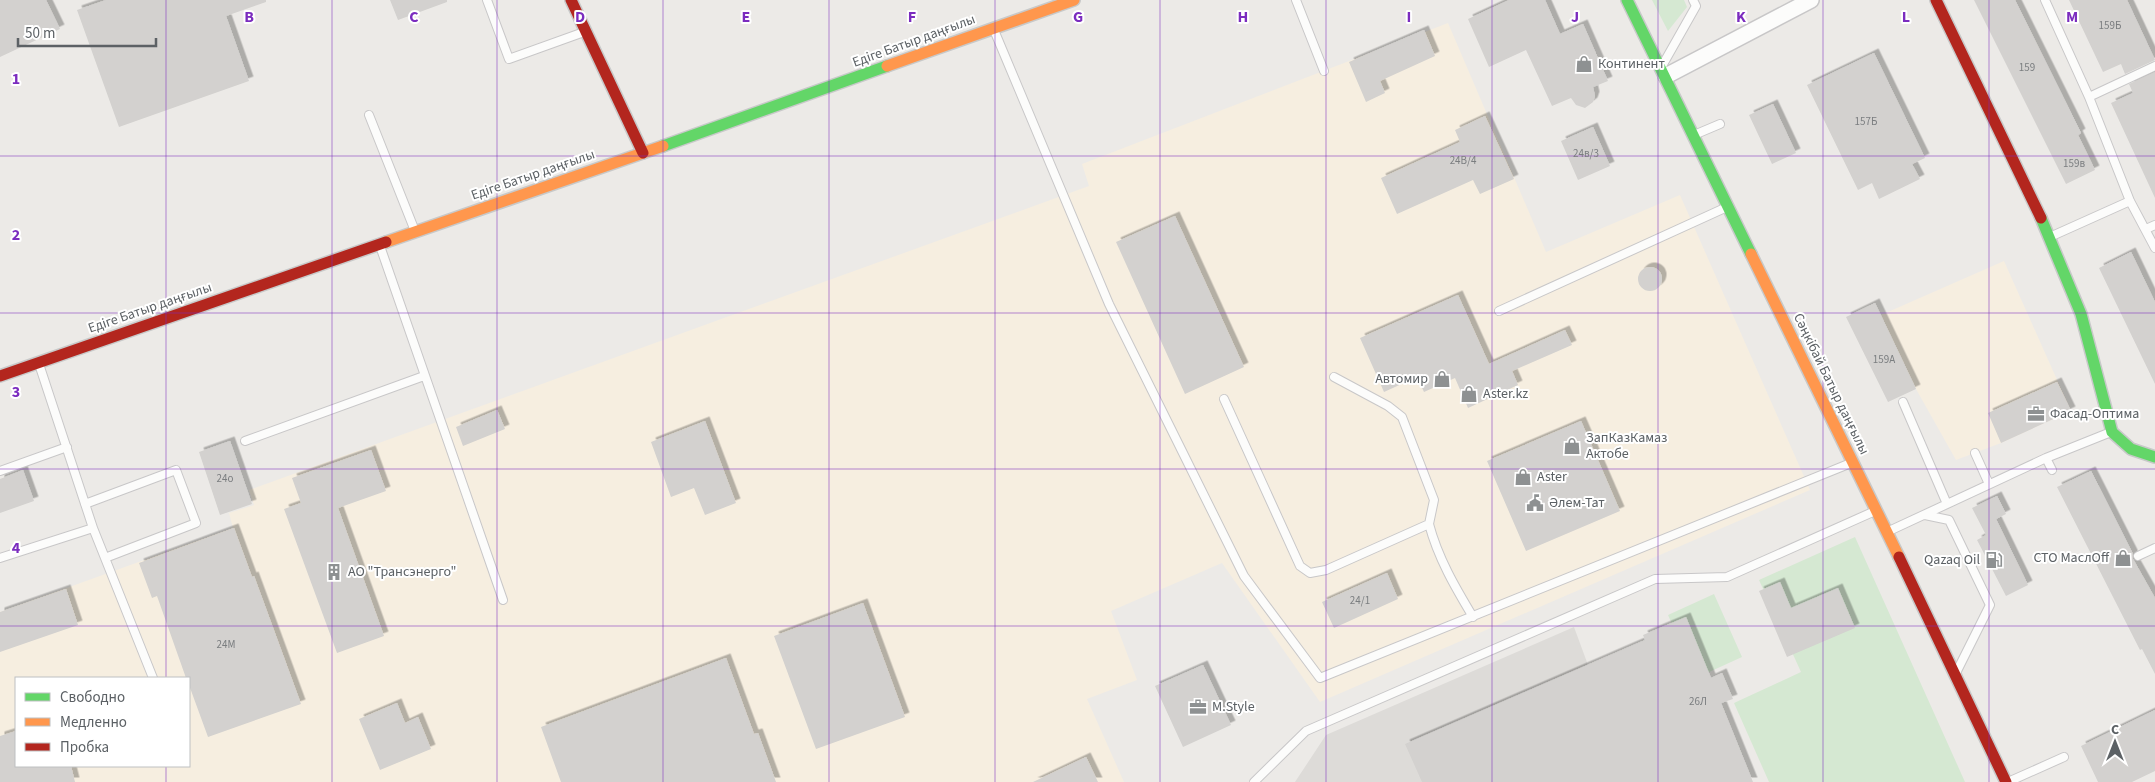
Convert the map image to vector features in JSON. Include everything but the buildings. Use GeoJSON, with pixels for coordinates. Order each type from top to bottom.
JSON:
{"type":"FeatureCollection","features":[{"type":"Feature","properties":{"kind":"main road"},"geometry":{"type":"LineString","coordinates":[[571,0],[643,153]]}},
{"type":"Feature","properties":{"kind":"main road","name":"Едіге Батыр даңғылы"},"geometry":{"type":"LineString","coordinates":[[0,376],[643,153],[994,28],[1033,10],[1074,0]]}},
{"type":"Feature","properties":{"kind":"main road","name":"Сәңкібай Батыр даңғылы"},"geometry":{"type":"LineString","coordinates":[[1627,0],[1664,72],[2007,782]]}},
{"type":"Feature","properties":{"kind":"main road"},"geometry":{"type":"LineString","coordinates":[[1936,0],[2050,237],[2082,314],[2112,432],[2124,446],[2141,454],[2155,456]]}},
{"type":"Feature","properties":{"kind":"street"},"geometry":{"type":"LineString","coordinates":[[1664,72],[1811,0]]}},
{"type":"Feature","properties":{"kind":"lane"},"geometry":{"type":"LineString","coordinates":[[487,0],[509,59],[586,31]]}},
{"type":"Feature","properties":{"kind":"lane"},"geometry":{"type":"LineString","coordinates":[[1296,0],[1324,71]]}},
{"type":"Feature","properties":{"kind":"lane"},"geometry":{"type":"LineString","coordinates":[[1664,72],[1696,6],[1693,0]]}},
{"type":"Feature","properties":{"kind":"lane"},"geometry":{"type":"LineString","coordinates":[[2045,0],[2089,97],[2130,201],[2155,248]]}},
{"type":"Feature","properties":{"kind":"lane"},"geometry":{"type":"LineString","coordinates":[[994,28],[1109,304],[1244,576],[1320,678],[1853,462]]}},
{"type":"Feature","properties":{"kind":"lane"},"geometry":{"type":"LineString","coordinates":[[2089,97],[2155,66]]}},
{"type":"Feature","properties":{"kind":"lane"},"geometry":{"type":"LineString","coordinates":[[369,115],[415,232]]}},
{"type":"Feature","properties":{"kind":"lane"},"geometry":{"type":"LineString","coordinates":[[1694,135],[1720,124]]}},
{"type":"Feature","properties":{"kind":"lane"},"geometry":{"type":"LineString","coordinates":[[2050,237],[2130,201]]}},
{"type":"Feature","properties":{"kind":"lane"},"geometry":{"type":"LineString","coordinates":[[1499,312],[1729,206]]}},
{"type":"Feature","properties":{"kind":"lane"},"geometry":{"type":"LineString","coordinates":[[2146,229],[2155,224]]}},
{"type":"Feature","properties":{"kind":"lane"},"geometry":{"type":"LineString","coordinates":[[379,244],[503,600]]}},
{"type":"Feature","properties":{"kind":"lane"},"geometry":{"type":"LineString","coordinates":[[39,362],[93,528],[153,677]]}},
{"type":"Feature","properties":{"kind":"lane"},"geometry":{"type":"LineString","coordinates":[[244,441],[424,376]]}},
{"type":"Feature","properties":{"kind":"lane"},"geometry":{"type":"LineString","coordinates":[[1334,378],[1388,406],[1402,417],[1434,500],[1429,524],[1443,565],[1473,617]]}},
{"type":"Feature","properties":{"kind":"lane"},"geometry":{"type":"LineString","coordinates":[[1224,399],[1300,566],[1310,573],[1326,570],[1429,524]]}},
{"type":"Feature","properties":{"kind":"lane"},"geometry":{"type":"LineString","coordinates":[[1903,402],[1947,504]]}},
{"type":"Feature","properties":{"kind":"lane"},"geometry":{"type":"LineString","coordinates":[[1887,532],[2046,458],[2112,432]]}},
{"type":"Feature","properties":{"kind":"lane"},"geometry":{"type":"LineString","coordinates":[[0,471],[67,447]]}},
{"type":"Feature","properties":{"kind":"lane"},"geometry":{"type":"LineString","coordinates":[[1975,453],[1990,484]]}},
{"type":"Feature","properties":{"kind":"lane"},"geometry":{"type":"LineString","coordinates":[[2046,458],[2052,470]]}},
{"type":"Feature","properties":{"kind":"lane"},"geometry":{"type":"LineString","coordinates":[[85,504],[176,470],[196,523],[105,558]]}},
{"type":"Feature","properties":{"kind":"lane"},"geometry":{"type":"LineString","coordinates":[[1254,782],[1306,731],[1574,614],[1655,579],[1726,577],[1876,511]]}},
{"type":"Feature","properties":{"kind":"lane"},"geometry":{"type":"LineString","coordinates":[[1925,515],[1949,520],[1990,605],[1955,676]]}},
{"type":"Feature","properties":{"kind":"lane"},"geometry":{"type":"LineString","coordinates":[[0,558],[93,528]]}},
{"type":"Feature","properties":{"kind":"lane"},"geometry":{"type":"LineString","coordinates":[[2138,556],[2155,548]]}},
{"type":"Feature","properties":{"kind":"lane"},"geometry":{"type":"LineString","coordinates":[[2007,782],[2064,757]]}},
{"type":"Feature","properties":{"kind":"shaded area"},"geometry":{"type":"Polygon","coordinates":[[[1448,23],[1546,252],[1680,195],[1810,490],[1320,702],[1222,563],[1111,611],[1137,680],[1087,699],[1124,782],[0,782],[0,612],[233,528],[229,513],[254,505],[249,490],[1089,186],[1082,164],[1448,23]]]}},
{"type":"Feature","properties":{"kind":"shaded area","name":"Фасад-Оптима"},"geometry":{"type":"Polygon","coordinates":[[[2004,261],[2071,411],[2001,443],[1956,460],[1916,389],[1881,315],[2004,261]]]}},
{"type":"Feature","properties":{"kind":"shaded area"},"geometry":{"type":"Polygon","coordinates":[[[1574,627],[1588,665],[1666,631],[1732,782],[1295,782],[1326,735],[1574,627]]]}},
{"type":"Feature","properties":{"kind":"green space"},"geometry":{"type":"Polygon","coordinates":[[[1652,0],[1684,0],[1687,7],[1668,31],[1652,0]]]}},
{"type":"Feature","properties":{"kind":"green space"},"geometry":{"type":"Polygon","coordinates":[[[1855,537],[1965,782],[1769,782],[1734,703],[1801,672],[1759,580],[1855,537]]]}},
{"type":"Feature","properties":{"kind":"green space"},"geometry":{"type":"Polygon","coordinates":[[[1714,594],[1742,657],[1696,678],[1668,615],[1714,594]]]}},
{"type":"Feature","properties":{"kind":"traffic: fast"},"geometry":{"type":"LineString","coordinates":[[1627,0],[1751,254]]}},
{"type":"Feature","properties":{"kind":"traffic: fast"},"geometry":{"type":"LineString","coordinates":[[663,146],[887,66]]}},
{"type":"Feature","properties":{"kind":"traffic: fast"},"geometry":{"type":"LineString","coordinates":[[2041,218],[2081,314],[2112,432],[2131,449],[2155,457]]}},
{"type":"Feature","properties":{"kind":"traffic: slow"},"geometry":{"type":"LineString","coordinates":[[887,66],[1074,0]]}},
{"type":"Feature","properties":{"kind":"traffic: slow"},"geometry":{"type":"LineString","coordinates":[[386,242],[663,146]]}},
{"type":"Feature","properties":{"kind":"traffic: slow"},"geometry":{"type":"LineString","coordinates":[[1751,254],[1899,557]]}},
{"type":"Feature","properties":{"kind":"traffic: jam"},"geometry":{"type":"LineString","coordinates":[[571,0],[643,153]]}},
{"type":"Feature","properties":{"kind":"traffic: jam"},"geometry":{"type":"LineString","coordinates":[[1936,0],[2041,218]]}},
{"type":"Feature","properties":{"kind":"traffic: jam"},"geometry":{"type":"LineString","coordinates":[[0,376],[386,242]]}},
{"type":"Feature","properties":{"kind":"traffic: jam"},"geometry":{"type":"LineString","coordinates":[[1899,557],[2006,782]]}},
{"type":"Feature","properties":{"kind":"place","name":"Континент"},"geometry":{"type":"Point","coordinates":[1584,64]}},
{"type":"Feature","properties":{"kind":"place","name":"Автомир"},"geometry":{"type":"Point","coordinates":[1442,379]}},
{"type":"Feature","properties":{"kind":"place","name":"Aster.kz"},"geometry":{"type":"Point","coordinates":[1469,394]}},
{"type":"Feature","properties":{"kind":"place","name":"Фасад-Оптима"},"geometry":{"type":"Point","coordinates":[2036,414]}},
{"type":"Feature","properties":{"kind":"place","name":"ЗапКазКамаз Актобе"},"geometry":{"type":"Point","coordinates":[1572,446]}},
{"type":"Feature","properties":{"kind":"place","name":"Aster"},"geometry":{"type":"Point","coordinates":[1523,477]}},
{"type":"Feature","properties":{"kind":"place","name":"Әлем-Тат"},"geometry":{"type":"Point","coordinates":[1535,503]}},
{"type":"Feature","properties":{"kind":"place","name":"СТО МаслOff"},"geometry":{"type":"Point","coordinates":[2123,558]}},
{"type":"Feature","properties":{"kind":"place","name":"Qazaq Oil"},"geometry":{"type":"Point","coordinates":[1994,560]}},
{"type":"Feature","properties":{"kind":"place","name":"АО \"Трансэнерго\""},"geometry":{"type":"Point","coordinates":[334,572]}},
{"type":"Feature","properties":{"kind":"place","name":"M.Style"},"geometry":{"type":"Point","coordinates":[1198,707]}}]}
